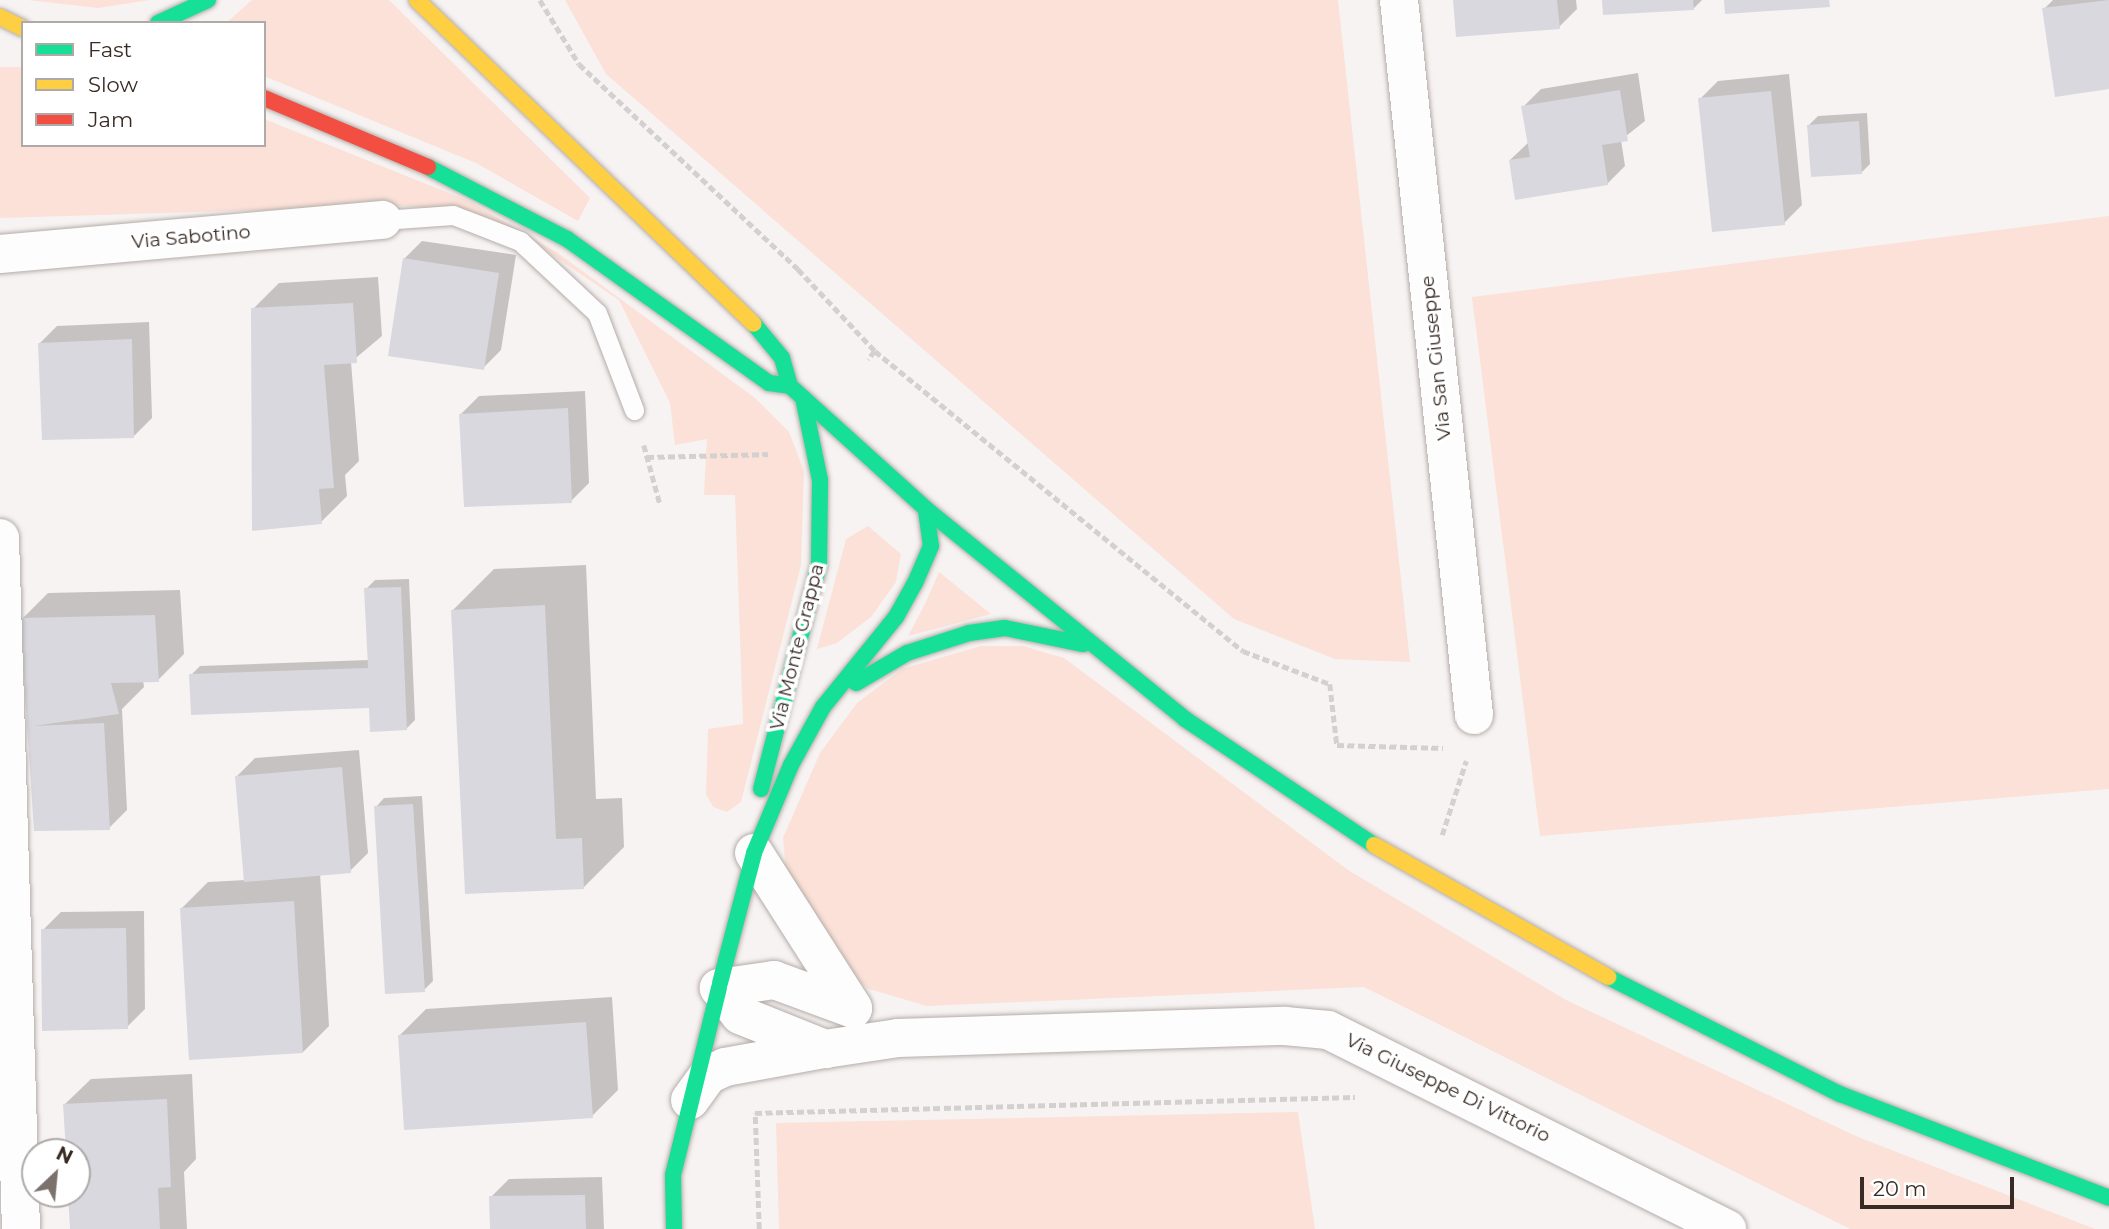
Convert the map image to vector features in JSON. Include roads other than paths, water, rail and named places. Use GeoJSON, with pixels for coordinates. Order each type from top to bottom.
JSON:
{"type":"FeatureCollection","features":[{"type":"Feature","properties":{"kind":"main road"},"geometry":{"type":"LineString","coordinates":[[162,21],[208,0]]}},
{"type":"Feature","properties":{"kind":"main road"},"geometry":{"type":"LineString","coordinates":[[417,0],[759,329],[782,358],[790,386],[926,509],[1185,719],[1423,878],[1840,1094],[2109,1198]]}},
{"type":"Feature","properties":{"kind":"main road"},"geometry":{"type":"LineString","coordinates":[[0,17],[21,27]]}},
{"type":"Feature","properties":{"kind":"main road"},"geometry":{"type":"LineString","coordinates":[[266,99],[485,191],[566,239],[769,383],[790,386]]}},
{"type":"Feature","properties":{"kind":"main road","name":"Via Monte Grappa"},"geometry":{"type":"LineString","coordinates":[[754,853],[754,819],[819,565],[820,480],[803,398]]}},
{"type":"Feature","properties":{"kind":"main road","name":"Via Monte Grappa"},"geometry":{"type":"LineString","coordinates":[[674,1229],[673,1175],[754,853],[823,707],[896,617],[915,583],[931,546],[926,509]]}},
{"type":"Feature","properties":{"kind":"main road","name":"Via Monte Grappa"},"geometry":{"type":"LineString","coordinates":[[823,707],[881,665],[969,633],[1005,628],[1092,646]]}},
{"type":"Feature","properties":{"kind":"street","name":"Via San Giuseppe"},"geometry":{"type":"LineString","coordinates":[[1399,0],[1471,731]]}},
{"type":"Feature","properties":{"kind":"street"},"geometry":{"type":"LineString","coordinates":[[0,42],[21,38]]}},
{"type":"Feature","properties":{"kind":"street","name":"Via Sabotino"},"geometry":{"type":"LineString","coordinates":[[0,254],[382,220]]}},
{"type":"Feature","properties":{"kind":"street"},"geometry":{"type":"LineString","coordinates":[[0,541],[8,1031],[21,1229]]}},
{"type":"Feature","properties":{"kind":"street"},"geometry":{"type":"LineString","coordinates":[[754,853],[853,1009]]}},
{"type":"Feature","properties":{"kind":"street"},"geometry":{"type":"LineString","coordinates":[[825,1049],[740,1015],[720,985],[775,980],[853,1009],[898,1038]]}},
{"type":"Feature","properties":{"kind":"street","name":"Via Giuseppe Di Vittorio"},"geometry":{"type":"LineString","coordinates":[[690,1100],[708,1075],[725,1068],[898,1038],[1285,1026],[1328,1030],[1727,1229]]}},
{"type":"Feature","properties":{"kind":"lane"},"geometry":{"type":"LineString","coordinates":[[382,220],[453,215],[520,241],[597,313],[634,410]]}}]}
